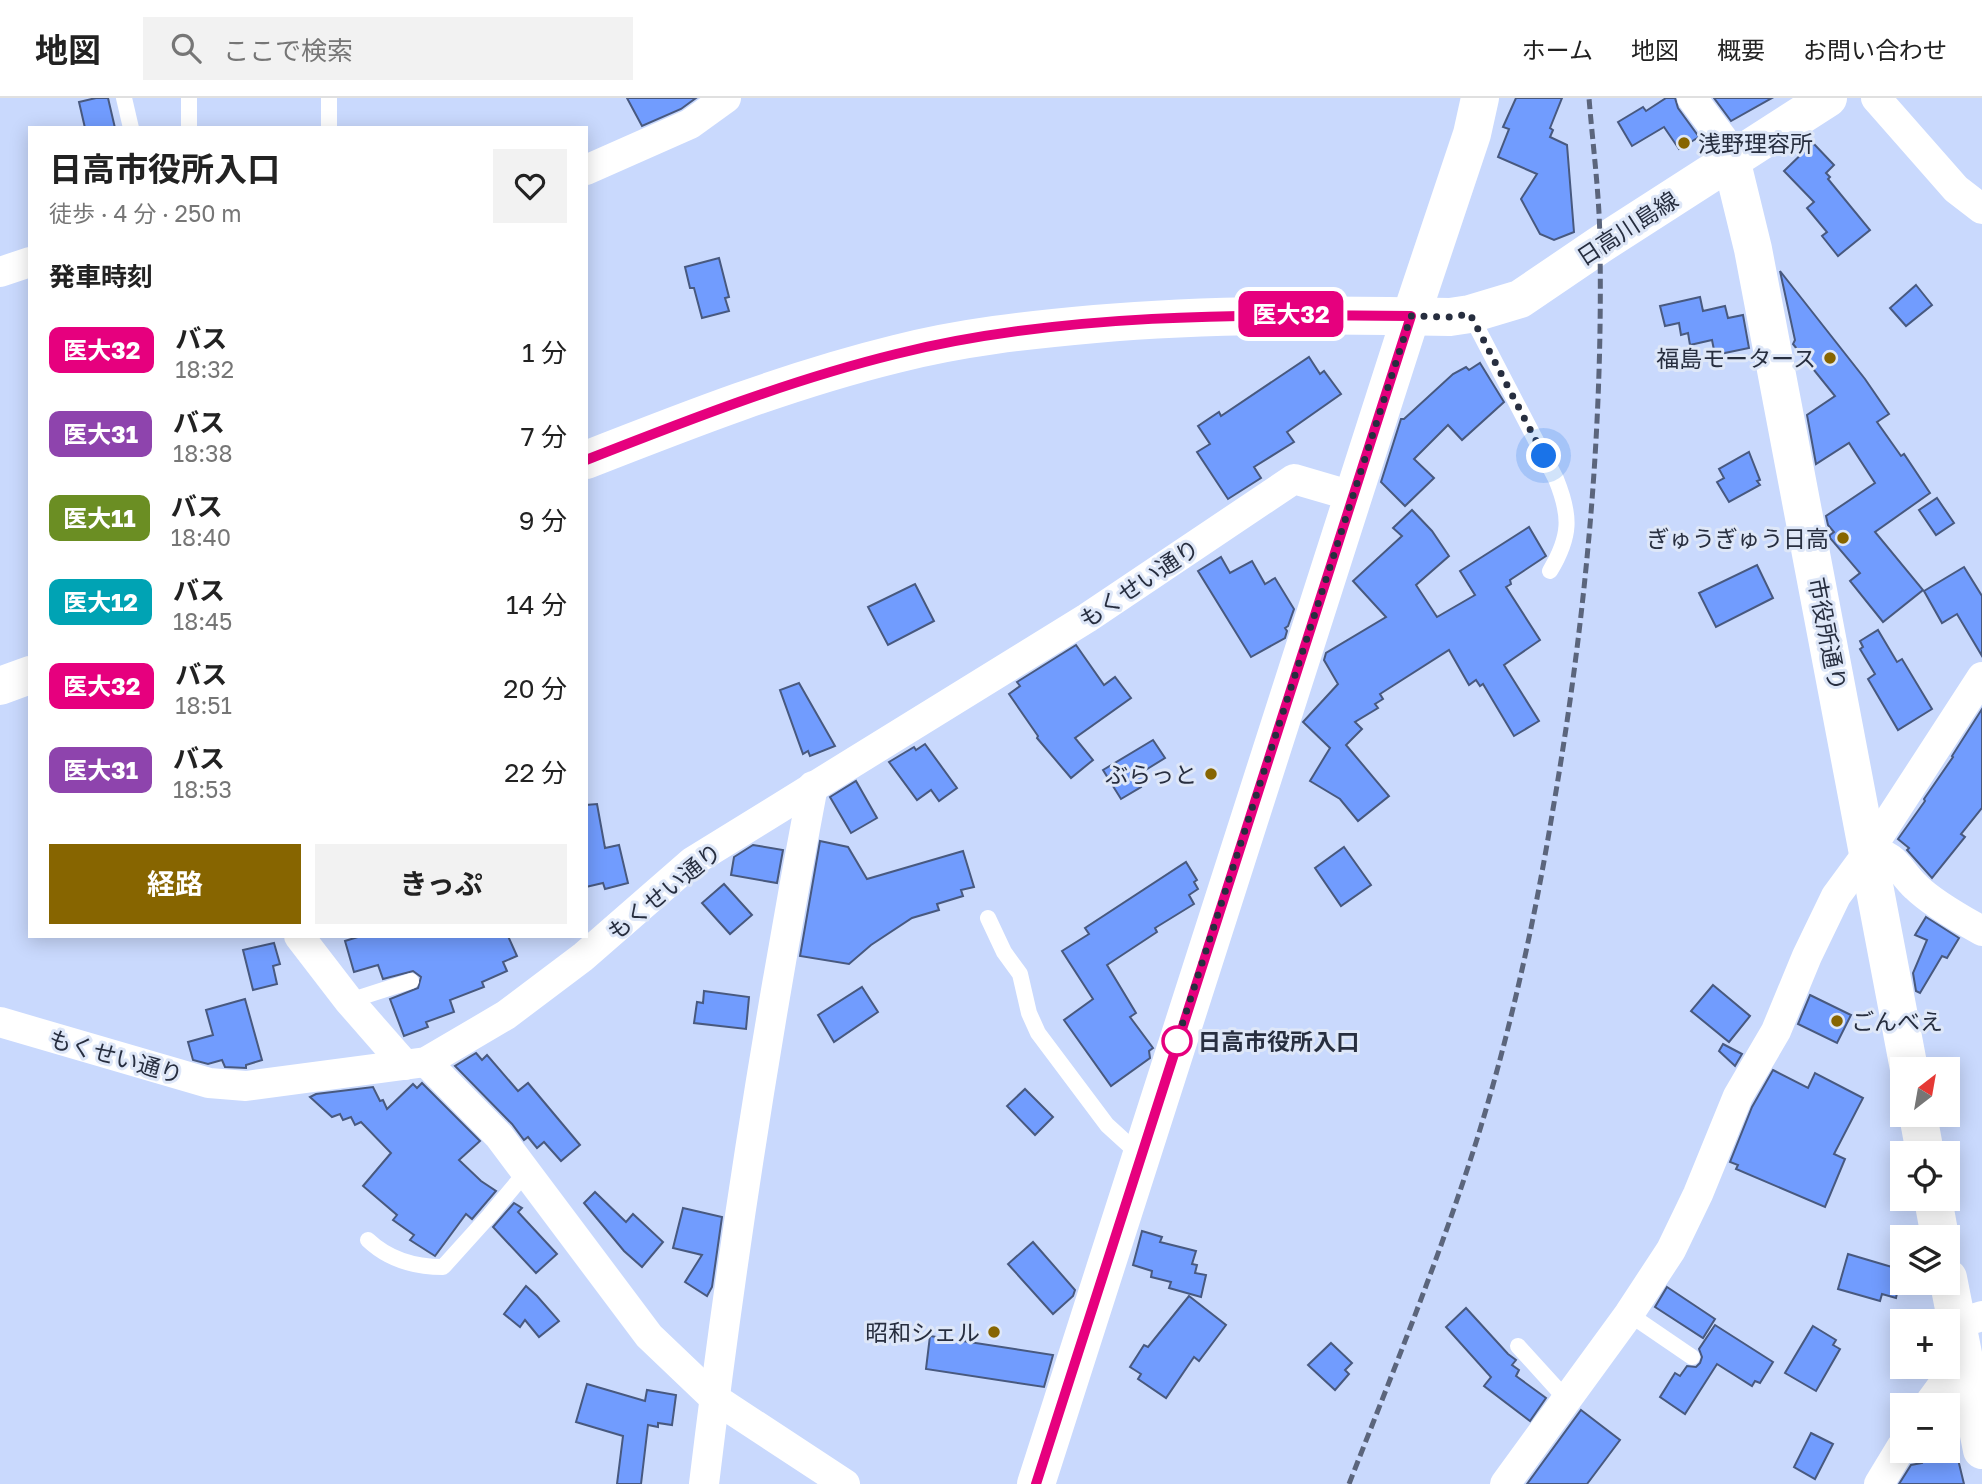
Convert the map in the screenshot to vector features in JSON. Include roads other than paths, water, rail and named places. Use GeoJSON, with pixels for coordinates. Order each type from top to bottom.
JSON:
{"type":"FeatureCollection","features":[{"type":"Feature","properties":{"kind":"street"},"geometry":{"type":"LineString","coordinates":[[588,169],[690,124],[726,98]]}},
{"type":"Feature","properties":{"kind":"street"},"geometry":{"type":"LineString","coordinates":[[1036,1484],[1352,496],[1472,134],[1480,98]]}},
{"type":"Feature","properties":{"kind":"street"},"geometry":{"type":"LineString","coordinates":[[1692,98],[1722,138],[1731,159]]}},
{"type":"Feature","properties":{"kind":"street","name":"日高川島線"},"geometry":{"type":"LineString","coordinates":[[588,459],[703,414],[798,382],[898,353],[1013,331],[1135,321],[1285,314],[1450,317],[1470,314],[1520,299],[1828,98]]}},
{"type":"Feature","properties":{"kind":"street"},"geometry":{"type":"LineString","coordinates":[[1876,98],[1956,189],[1982,209]]}},
{"type":"Feature","properties":{"kind":"street","name":"市役所通り"},"geometry":{"type":"LineString","coordinates":[[1731,159],[1753,249],[1907,1057]]}},
{"type":"Feature","properties":{"kind":"street"},"geometry":{"type":"LineString","coordinates":[[0,272],[28,263]]}},
{"type":"Feature","properties":{"kind":"street","name":"もくせい通り"},"geometry":{"type":"LineString","coordinates":[[0,1021],[209,1083],[246,1086],[416,1063],[506,1015],[583,957],[692,862],[1087,618],[1294,479],[1352,496]]}},
{"type":"Feature","properties":{"kind":"street"},"geometry":{"type":"LineString","coordinates":[[0,686],[28,676]]}},
{"type":"Feature","properties":{"kind":"street"},"geometry":{"type":"LineString","coordinates":[[1506,1484],[1629,1314],[1671,1250],[1699,1194],[1738,1096],[1776,1031],[1836,895],[1869,850],[1982,677]]}},
{"type":"Feature","properties":{"kind":"street"},"geometry":{"type":"LineString","coordinates":[[704,1484],[780,962],[813,786]]}},
{"type":"Feature","properties":{"kind":"street"},"geometry":{"type":"LineString","coordinates":[[1869,850],[1884,853],[1895,861],[1917,889],[1982,931]]}},
{"type":"Feature","properties":{"kind":"street"},"geometry":{"type":"LineString","coordinates":[[300,938],[348,1002],[499,1136],[649,1336],[715,1398],[845,1484]]}},
{"type":"Feature","properties":{"kind":"street"},"geometry":{"type":"LineString","coordinates":[[1954,1295],[1967,1332],[1982,1450]]}},
{"type":"Feature","properties":{"kind":"street"},"geometry":{"type":"LineString","coordinates":[[1934,1393],[1967,1332]]}},
{"type":"Feature","properties":{"kind":"street"},"geometry":{"type":"LineString","coordinates":[[1879,1484],[1892,1463]]}},
{"type":"Feature","properties":{"kind":"lane"},"geometry":{"type":"LineString","coordinates":[[124,98],[131,126]]}},
{"type":"Feature","properties":{"kind":"lane"},"geometry":{"type":"LineString","coordinates":[[189,98],[189,126]]}},
{"type":"Feature","properties":{"kind":"lane"},"geometry":{"type":"LineString","coordinates":[[329,98],[329,126]]}},
{"type":"Feature","properties":{"kind":"lane"},"geometry":{"type":"LineString","coordinates":[[1470,314],[1567,505],[1567,525],[1560,555],[1550,571]]}},
{"type":"Feature","properties":{"kind":"lane"},"geometry":{"type":"LineString","coordinates":[[988,918],[1004,952],[1020,974],[1029,1013],[1038,1033],[1107,1125],[1141,1156]]}},
{"type":"Feature","properties":{"kind":"lane"},"geometry":{"type":"LineString","coordinates":[[348,1002],[411,981]]}},
{"type":"Feature","properties":{"kind":"lane"},"geometry":{"type":"LineString","coordinates":[[368,1240],[383,1254],[424,1267],[443,1267],[526,1172]]}},
{"type":"Feature","properties":{"kind":"lane"},"geometry":{"type":"LineString","coordinates":[[1629,1314],[1692,1357]]}},
{"type":"Feature","properties":{"kind":"lane"},"geometry":{"type":"LineString","coordinates":[[1518,1346],[1567,1400]]}},
{"type":"Feature","properties":{"kind":"railway"},"geometry":{"type":"LineString","coordinates":[[1349,1484],[1433,1268],[1478,1136],[1511,1015],[1546,850],[1583,600],[1595,459],[1600,248],[1598,192],[1589,98]]}},
{"type":"Feature","properties":{"kind":"place","name":"浅野理容所"},"geometry":{"type":"Point","coordinates":[1684,143]}},
{"type":"Feature","properties":{"kind":"place","name":"福島モータース"},"geometry":{"type":"Point","coordinates":[1830,358]}},
{"type":"Feature","properties":{"kind":"place","name":"ぎゅうぎゅう日高"},"geometry":{"type":"Point","coordinates":[1843,538]}},
{"type":"Feature","properties":{"kind":"place","name":"ぶらっと"},"geometry":{"type":"Point","coordinates":[1211,774]}},
{"type":"Feature","properties":{"kind":"place","name":"ごんべえ"},"geometry":{"type":"Point","coordinates":[1837,1021]}},
{"type":"Feature","properties":{"kind":"place","name":"日高市役所入口"},"geometry":{"type":"Point","coordinates":[1177,1041]}},
{"type":"Feature","properties":{"kind":"place","name":"昭和シェル"},"geometry":{"type":"Point","coordinates":[994,1332]}}]}
